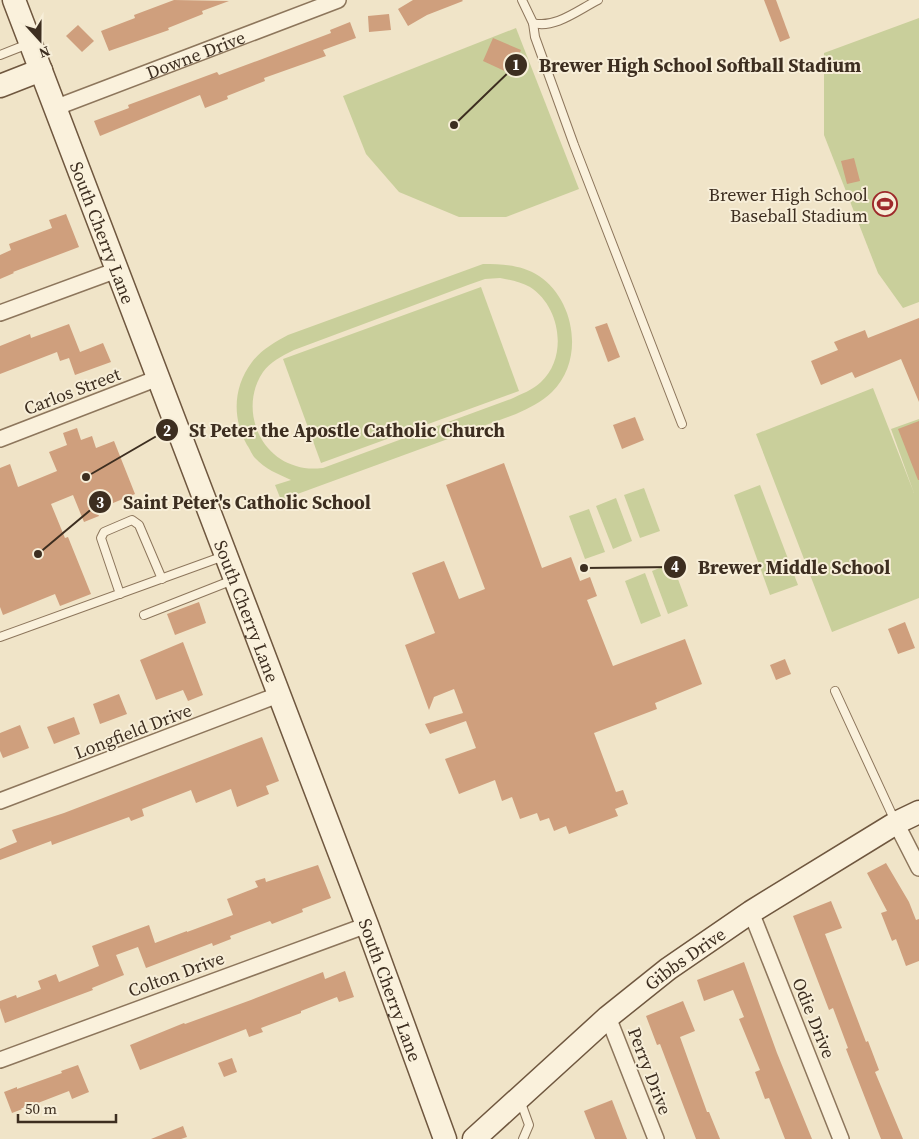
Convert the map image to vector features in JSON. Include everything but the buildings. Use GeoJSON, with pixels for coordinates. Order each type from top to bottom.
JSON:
{"type":"FeatureCollection","features":[{"type":"Feature","properties":{"kind":"street","name":"South Cherry Lane"},"geometry":{"type":"LineString","coordinates":[[14,0],[446,1139]]}},
{"type":"Feature","properties":{"kind":"street","name":"Downe Drive"},"geometry":{"type":"LineString","coordinates":[[56,111],[65,104],[338,0]]}},
{"type":"Feature","properties":{"kind":"street"},"geometry":{"type":"LineString","coordinates":[[0,86],[41,70]]}},
{"type":"Feature","properties":{"kind":"street"},"geometry":{"type":"LineString","coordinates":[[0,313],[117,270]]}},
{"type":"Feature","properties":{"kind":"street","name":"Carlos Street"},"geometry":{"type":"LineString","coordinates":[[0,439],[158,378]]}},
{"type":"Feature","properties":{"kind":"street","name":"Longfield Drive"},"geometry":{"type":"LineString","coordinates":[[0,801],[278,695]]}},
{"type":"Feature","properties":{"kind":"street","name":"Gibbs Drive"},"geometry":{"type":"LineString","coordinates":[[484,1133],[519,1098],[608,1017],[668,969],[751,912],[896,823],[919,812]]}},
{"type":"Feature","properties":{"kind":"street"},"geometry":{"type":"LineString","coordinates":[[896,823],[919,868]]}},
{"type":"Feature","properties":{"kind":"street","name":"Odie Drive"},"geometry":{"type":"LineString","coordinates":[[751,912],[841,1139]]}},
{"type":"Feature","properties":{"kind":"street","name":"Colton Drive"},"geometry":{"type":"LineString","coordinates":[[0,1060],[271,958],[366,925]]}},
{"type":"Feature","properties":{"kind":"street","name":"Perry Drive"},"geometry":{"type":"LineString","coordinates":[[608,1017],[656,1139]]}},
{"type":"Feature","properties":{"kind":"lane"},"geometry":{"type":"LineString","coordinates":[[522,0],[533,23],[535,37],[574,145],[682,424]]}},
{"type":"Feature","properties":{"kind":"lane"},"geometry":{"type":"LineString","coordinates":[[533,23],[550,24],[598,0]]}},
{"type":"Feature","properties":{"kind":"lane"},"geometry":{"type":"LineString","coordinates":[[0,55],[30,43]]}},
{"type":"Feature","properties":{"kind":"lane"},"geometry":{"type":"LineString","coordinates":[[120,594],[101,538],[104,532],[132,520],[139,525],[162,579]]}},
{"type":"Feature","properties":{"kind":"lane"},"geometry":{"type":"LineString","coordinates":[[0,637],[226,556]]}},
{"type":"Feature","properties":{"kind":"lane"},"geometry":{"type":"LineString","coordinates":[[144,615],[235,579]]}},
{"type":"Feature","properties":{"kind":"lane"},"geometry":{"type":"LineString","coordinates":[[835,691],[896,823]]}},
{"type":"Feature","properties":{"kind":"lane"},"geometry":{"type":"LineString","coordinates":[[519,1098],[529,1125],[522,1139]]}},
{"type":"Feature","properties":{"kind":"green space","name":"Brewer High School Baseball Stadium"},"geometry":{"type":"Polygon","coordinates":[[[919,18],[919,302],[903,308],[878,273],[824,135],[824,53],[919,18]]]}},
{"type":"Feature","properties":{"kind":"green space"},"geometry":{"type":"Polygon","coordinates":[[[516,28],[579,189],[506,217],[459,217],[399,192],[366,154],[343,96],[516,28]]]}},
{"type":"Feature","properties":{"kind":"green space"},"geometry":{"type":"Polygon","coordinates":[[[483,264],[498,264],[533,272],[551,287],[561,300],[568,315],[572,348],[569,364],[562,379],[552,392],[540,402],[516,414],[281,500],[275,485],[291,480],[267,468],[254,457],[242,435],[237,413],[237,403],[241,382],[252,362],[273,343],[288,335],[483,264]],[[500,278],[485,279],[294,350],[269,365],[256,385],[253,399],[253,414],[256,428],[262,440],[282,460],[303,468],[323,468],[527,392],[541,382],[550,372],[555,359],[558,346],[554,319],[549,307],[530,287],[519,282],[500,278]]]}},
{"type":"Feature","properties":{"kind":"green space"},"geometry":{"type":"Polygon","coordinates":[[[481,287],[519,391],[321,463],[283,359],[481,287]]]}},
{"type":"Feature","properties":{"kind":"green space"},"geometry":{"type":"Polygon","coordinates":[[[873,388],[914,493],[891,429],[919,419],[919,598],[832,632],[756,434],[873,388]]]}},
{"type":"Feature","properties":{"kind":"green space"},"geometry":{"type":"Polygon","coordinates":[[[760,485],[798,585],[770,595],[734,495],[760,485]]]}},
{"type":"Feature","properties":{"kind":"green space"},"geometry":{"type":"Polygon","coordinates":[[[644,488],[660,531],[640,538],[624,495],[644,488]]]}},
{"type":"Feature","properties":{"kind":"green space"},"geometry":{"type":"Polygon","coordinates":[[[616,498],[632,541],[613,549],[596,506],[616,498]]]}},
{"type":"Feature","properties":{"kind":"green space"},"geometry":{"type":"Polygon","coordinates":[[[589,509],[605,552],[585,559],[569,516],[589,509]]]}},
{"type":"Feature","properties":{"kind":"green space"},"geometry":{"type":"Polygon","coordinates":[[[672,563],[688,606],[668,614],[652,571],[672,563]]]}},
{"type":"Feature","properties":{"kind":"green space"},"geometry":{"type":"Polygon","coordinates":[[[645,573],[661,616],[641,624],[625,581],[645,573]]]}},
{"type":"Feature","properties":{"kind":"place","name":"Brewer High School Softball Stadium"},"geometry":{"type":"Point","coordinates":[454,125]}},
{"type":"Feature","properties":{"kind":"place","name":"Brewer High School Baseball Stadium"},"geometry":{"type":"Point","coordinates":[885,204]}},
{"type":"Feature","properties":{"kind":"place","name":"St Peter the Apostle Catholic Church"},"geometry":{"type":"Point","coordinates":[86,477]}},
{"type":"Feature","properties":{"kind":"place","name":"Saint Peter's Catholic School"},"geometry":{"type":"Point","coordinates":[38,554]}},
{"type":"Feature","properties":{"kind":"place","name":"Brewer Middle School"},"geometry":{"type":"Point","coordinates":[584,568]}}]}
